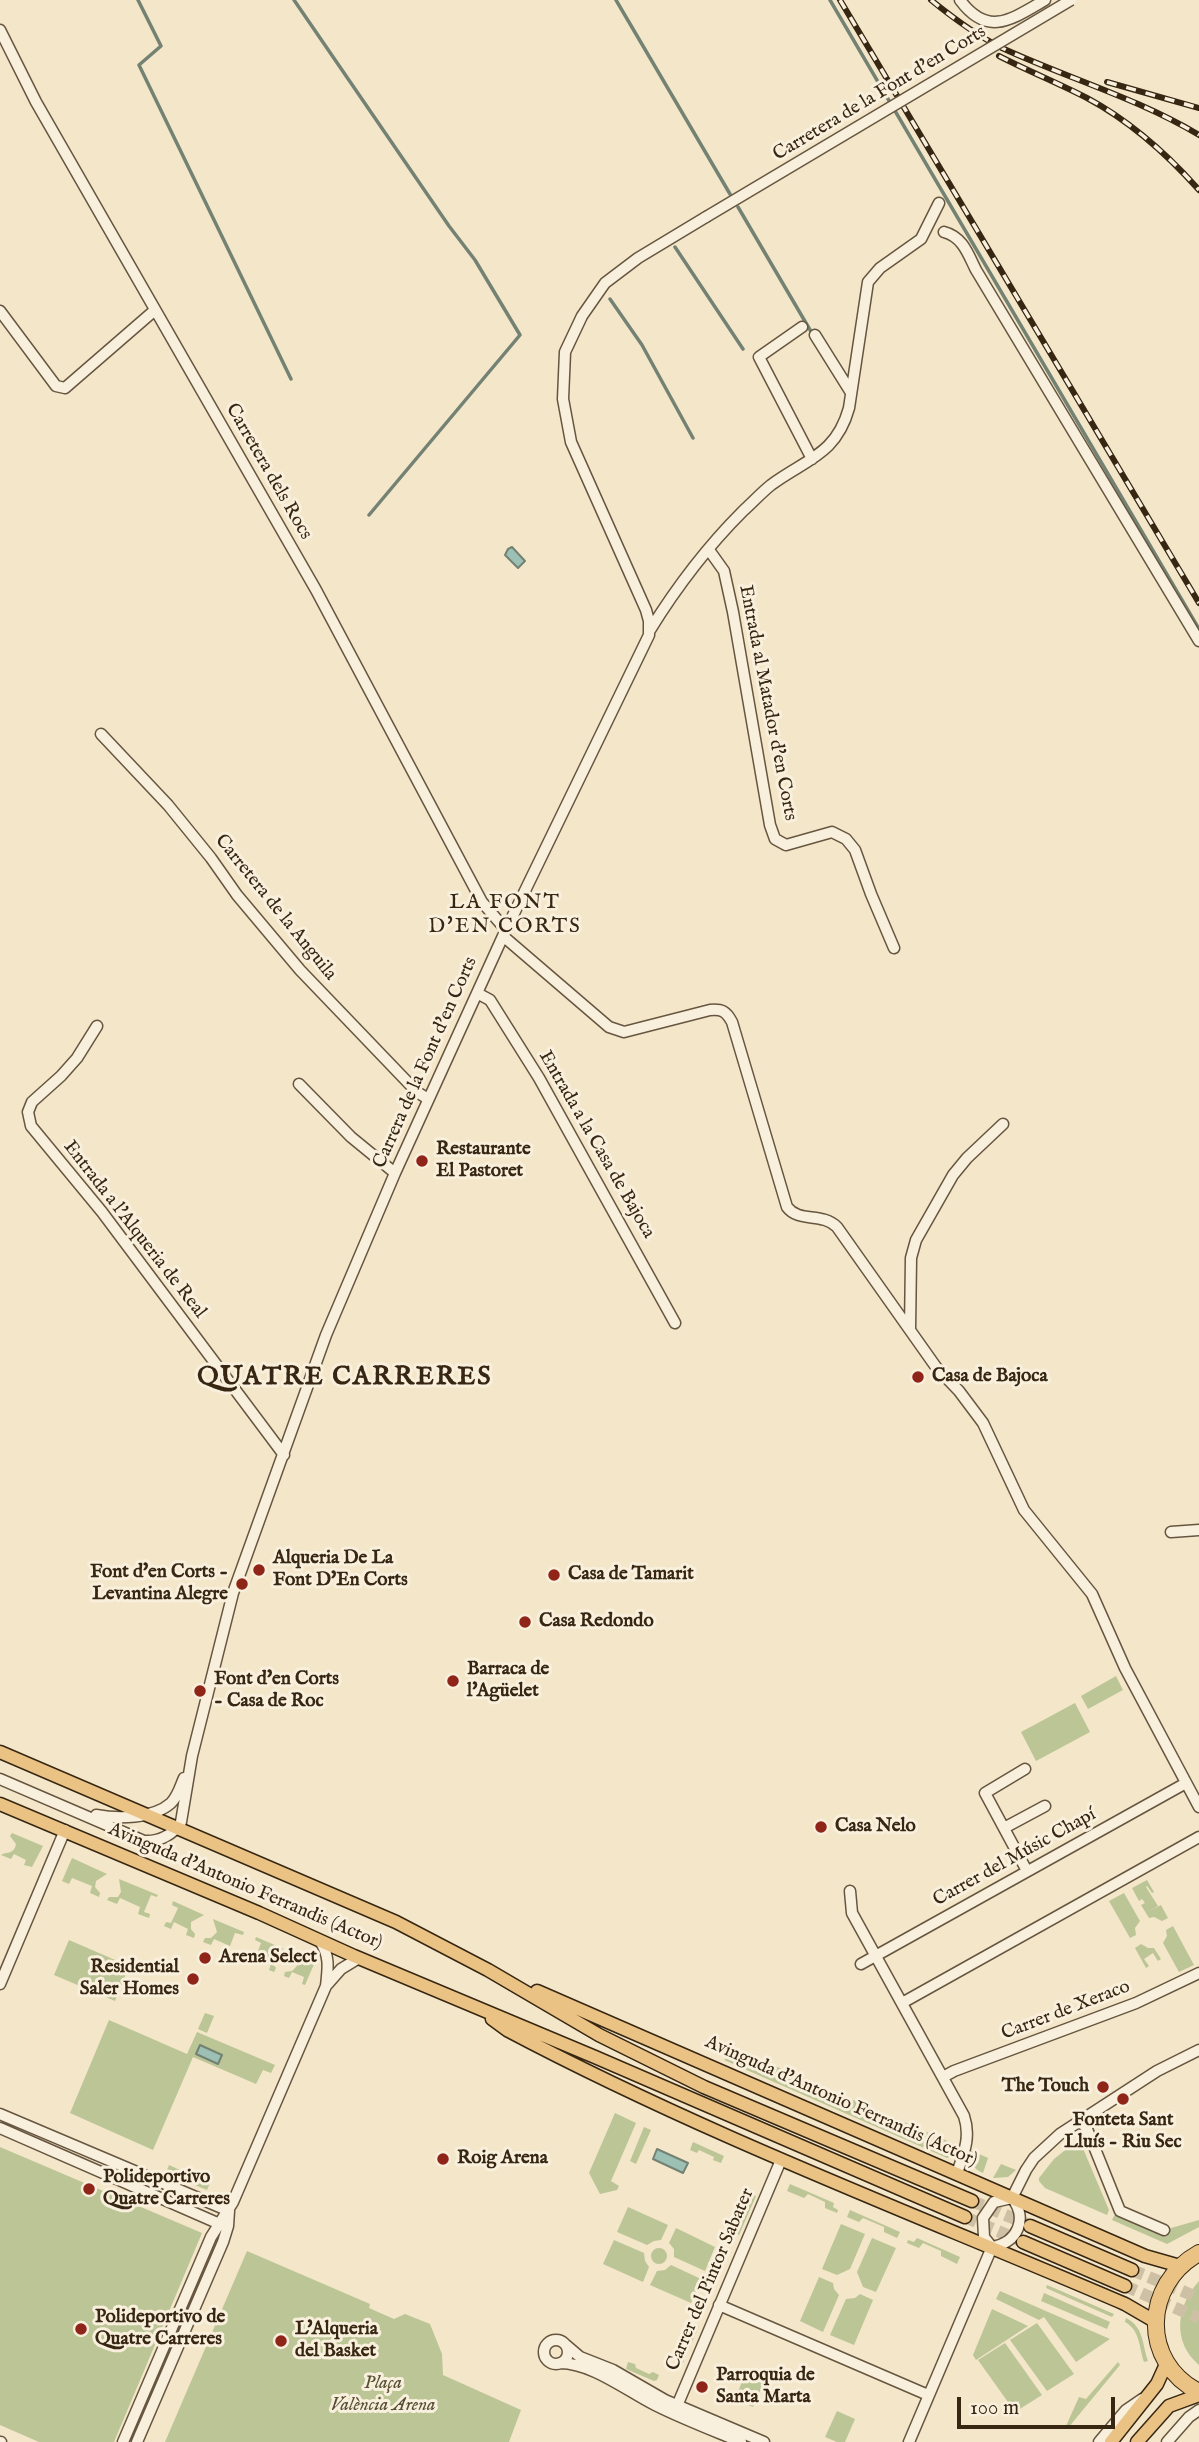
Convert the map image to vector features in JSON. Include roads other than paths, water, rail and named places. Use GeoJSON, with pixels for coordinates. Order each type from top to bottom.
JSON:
{"type":"FeatureCollection","features":[{"type":"Feature","properties":{"kind":"highway"},"geometry":{"type":"LineString","coordinates":[[1199,2253],[1180,2266],[1162,2292],[1156,2322],[1160,2350],[1167,2362],[1182,2381],[1199,2394]]}},
{"type":"Feature","properties":{"kind":"main road","name":"Avinguda d'Antonio Ferrandis (Actor)"},"geometry":{"type":"LineString","coordinates":[[0,1752],[396,1922],[488,1970],[599,2035],[704,2087],[972,2200]]}},
{"type":"Feature","properties":{"kind":"main road","name":"Avinguda d'Antonio Ferrandis (Actor)"},"geometry":{"type":"LineString","coordinates":[[0,1804],[965,2217]]}},
{"type":"Feature","properties":{"kind":"main road","name":"Avinguda d'Antonio Ferrandis (Actor)"},"geometry":{"type":"LineString","coordinates":[[488,1970],[1146,2256],[1180,2266]]}},
{"type":"Feature","properties":{"kind":"main road","name":"Avinguda d'Antonio Ferrandis (Actor)"},"geometry":{"type":"LineString","coordinates":[[475,2006],[507,2030],[642,2099],[1125,2304],[1156,2322]]}},
{"type":"Feature","properties":{"kind":"main road"},"geometry":{"type":"LineString","coordinates":[[1030,2226],[1132,2270]]}},
{"type":"Feature","properties":{"kind":"main road"},"geometry":{"type":"LineString","coordinates":[[1023,2242],[1125,2286]]}},
{"type":"Feature","properties":{"kind":"main road"},"geometry":{"type":"LineString","coordinates":[[1111,2442],[1157,2384],[1167,2362]]}},
{"type":"Feature","properties":{"kind":"main road"},"geometry":{"type":"LineString","coordinates":[[1137,2442],[1169,2406],[1199,2394]]}},
{"type":"Feature","properties":{"kind":"street"},"geometry":{"type":"LineString","coordinates":[[960,0],[981,21],[991,23],[1009,20],[1045,0]]}},
{"type":"Feature","properties":{"kind":"street","name":"Carretera de la Font d'en Corts"},"geometry":{"type":"LineString","coordinates":[[650,630],[642,601],[570,442],[563,399],[565,352],[582,316],[604,283],[638,258],[1071,0]]}},
{"type":"Feature","properties":{"kind":"street","name":"Carretera dels Rocs"},"geometry":{"type":"LineString","coordinates":[[0,30],[36,102],[316,590],[482,902],[504,933],[609,1027],[624,1032],[710,1010],[728,1013],[787,1207],[796,1215],[826,1219],[837,1227],[909,1330]]}},
{"type":"Feature","properties":{"kind":"street"},"geometry":{"type":"LineString","coordinates":[[650,630],[669,600],[740,515],[770,486],[831,444],[841,431],[849,408],[868,282],[880,268],[920,239],[939,203]]}},
{"type":"Feature","properties":{"kind":"street"},"geometry":{"type":"LineString","coordinates":[[944,232],[953,234],[964,244],[976,271],[1199,641]]}},
{"type":"Feature","properties":{"kind":"street"},"geometry":{"type":"LineString","coordinates":[[0,312],[56,386],[65,388],[155,310]]}},
{"type":"Feature","properties":{"kind":"street"},"geometry":{"type":"LineString","coordinates":[[802,327],[760,357],[812,459]]}},
{"type":"Feature","properties":{"kind":"street"},"geometry":{"type":"LineString","coordinates":[[815,335],[850,391]]}},
{"type":"Feature","properties":{"kind":"street","name":"Entrada al Matador d'en Corts"},"geometry":{"type":"LineString","coordinates":[[709,550],[724,571],[770,824],[775,839],[786,845],[832,832],[846,839],[855,850],[870,894],[894,948]]}},
{"type":"Feature","properties":{"kind":"street","name":"Carrera de la Font d'en Corts"},"geometry":{"type":"LineString","coordinates":[[192,1756],[233,1593],[326,1335],[395,1173],[504,933],[650,630]]}},
{"type":"Feature","properties":{"kind":"street","name":"Carretera de la Anguila"},"geometry":{"type":"LineString","coordinates":[[101,734],[169,805],[237,895],[300,970],[417,1092],[428,1099]]}},
{"type":"Feature","properties":{"kind":"street","name":"Entrada a la Casa de Bajoca"},"geometry":{"type":"LineString","coordinates":[[477,993],[490,1000],[539,1079],[675,1322]]}},
{"type":"Feature","properties":{"kind":"street","name":"Entrada a l'Alqueria de Real"},"geometry":{"type":"LineString","coordinates":[[97,1026],[77,1058],[32,1102],[28,1112],[31,1126],[102,1212],[284,1455]]}},
{"type":"Feature","properties":{"kind":"street"},"geometry":{"type":"LineString","coordinates":[[299,1084],[351,1137],[395,1173]]}},
{"type":"Feature","properties":{"kind":"street"},"geometry":{"type":"LineString","coordinates":[[1003,1124],[953,1175],[919,1233],[911,1258],[909,1330],[983,1423],[1024,1510],[1092,1594],[1125,1668],[1199,1807]]}},
{"type":"Feature","properties":{"kind":"street"},"geometry":{"type":"LineString","coordinates":[[1171,1532],[1199,1530]]}},
{"type":"Feature","properties":{"kind":"street"},"geometry":{"type":"LineString","coordinates":[[144,1815],[166,1806],[177,1796],[192,1756]]}},
{"type":"Feature","properties":{"kind":"street"},"geometry":{"type":"LineString","coordinates":[[177,1828],[183,1814],[192,1756]]}},
{"type":"Feature","properties":{"kind":"street"},"geometry":{"type":"LineString","coordinates":[[1025,1769],[985,1793],[1027,1871]]}},
{"type":"Feature","properties":{"kind":"street","name":"Avinguda d'Antonio Ferrandis (Actor)"},"geometry":{"type":"LineString","coordinates":[[0,1779],[144,1840],[159,1839],[177,1828]]}},
{"type":"Feature","properties":{"kind":"street","name":"Carrer del Músic Chapí"},"geometry":{"type":"LineString","coordinates":[[861,1964],[1186,1783]]}},
{"type":"Feature","properties":{"kind":"street"},"geometry":{"type":"LineString","coordinates":[[1004,1829],[1045,1806]]}},
{"type":"Feature","properties":{"kind":"street","name":"Avinguda d'Antonio Ferrandis (Actor)"},"geometry":{"type":"LineString","coordinates":[[72,1809],[100,1816],[144,1815]]}},
{"type":"Feature","properties":{"kind":"street"},"geometry":{"type":"LineString","coordinates":[[0,1984],[65,1830]]}},
{"type":"Feature","properties":{"kind":"street"},"geometry":{"type":"LineString","coordinates":[[902,2003],[1199,1838]]}},
{"type":"Feature","properties":{"kind":"street"},"geometry":{"type":"LineString","coordinates":[[850,1891],[852,1913],[967,2125],[967,2144],[957,2173]]}},
{"type":"Feature","properties":{"kind":"street"},"geometry":{"type":"LineString","coordinates":[[123,2442],[223,2225],[326,1986],[329,1963],[320,1941]]}},
{"type":"Feature","properties":{"kind":"street"},"geometry":{"type":"LineString","coordinates":[[326,1986],[341,1969],[359,1958]]}},
{"type":"Feature","properties":{"kind":"street","name":"Carrer de Xeraco"},"geometry":{"type":"LineString","coordinates":[[943,2077],[1144,2000],[1199,1973]]}},
{"type":"Feature","properties":{"kind":"street"},"geometry":{"type":"LineString","coordinates":[[1012,2198],[1034,2158],[1060,2134],[1157,2070],[1199,2050]]}},
{"type":"Feature","properties":{"kind":"street"},"geometry":{"type":"LineString","coordinates":[[0,2114],[229,2211]]}},
{"type":"Feature","properties":{"kind":"street"},"geometry":{"type":"LineString","coordinates":[[1080,2120],[1087,2129],[1119,2211],[1164,2230]]}},
{"type":"Feature","properties":{"kind":"street"},"geometry":{"type":"LineString","coordinates":[[0,2129],[223,2225]]}},
{"type":"Feature","properties":{"kind":"street","name":"Carrer del Pintor Sabater"},"geometry":{"type":"LineString","coordinates":[[675,2409],[781,2160]]}},
{"type":"Feature","properties":{"kind":"street"},"geometry":{"type":"LineString","coordinates":[[992,2247],[1006,2243],[1020,2225],[1020,2211],[1012,2198]]}},
{"type":"Feature","properties":{"kind":"street"},"geometry":{"type":"LineString","coordinates":[[992,2247],[984,2237],[983,2218],[994,2202],[1012,2198]]}},
{"type":"Feature","properties":{"kind":"street"},"geometry":{"type":"LineString","coordinates":[[137,2442],[223,2225]]}},
{"type":"Feature","properties":{"kind":"street"},"geometry":{"type":"LineString","coordinates":[[909,2442],[992,2247]]}},
{"type":"Feature","properties":{"kind":"street"},"geometry":{"type":"LineString","coordinates":[[719,2305],[928,2395]]}},
{"type":"Feature","properties":{"kind":"street"},"geometry":{"type":"LineString","coordinates":[[741,2442],[675,2409],[613,2370],[580,2357],[560,2341],[554,2340],[544,2349],[544,2356],[554,2364],[568,2364],[608,2378],[653,2404],[675,2409],[764,2442]]}},
{"type":"Feature","properties":{"kind":"street"},"geometry":{"type":"LineString","coordinates":[[560,2364],[567,2356],[565,2345]]}},
{"type":"Feature","properties":{"kind":"street"},"geometry":{"type":"LineString","coordinates":[[1099,2442],[1126,2410],[1145,2398]]}},
{"type":"Feature","properties":{"kind":"street"},"geometry":{"type":"LineString","coordinates":[[1167,2442],[1189,2417],[1199,2410]]}},
{"type":"Feature","properties":{"kind":"water"},"geometry":{"type":"Polygon","coordinates":[[[512,547],[525,561],[518,568],[505,555],[512,547]]]}},
{"type":"Feature","properties":{"kind":"water"},"geometry":{"type":"Polygon","coordinates":[[[200,2045],[222,2055],[218,2064],[196,2054],[200,2045]]]}},
{"type":"Feature","properties":{"kind":"water"},"geometry":{"type":"Polygon","coordinates":[[[657,2149],[688,2163],[683,2173],[653,2159],[657,2149]]]}},
{"type":"Feature","properties":{"kind":"waterway"},"geometry":{"type":"LineString","coordinates":[[138,0],[161,46],[139,65],[291,379]]}},
{"type":"Feature","properties":{"kind":"waterway"},"geometry":{"type":"LineString","coordinates":[[294,0],[475,260],[520,335],[369,515]]}},
{"type":"Feature","properties":{"kind":"waterway"},"geometry":{"type":"LineString","coordinates":[[616,0],[730,194]]}},
{"type":"Feature","properties":{"kind":"waterway"},"geometry":{"type":"LineString","coordinates":[[830,0],[1199,629]]}},
{"type":"Feature","properties":{"kind":"waterway"},"geometry":{"type":"LineString","coordinates":[[738,207],[813,335]]}},
{"type":"Feature","properties":{"kind":"waterway"},"geometry":{"type":"LineString","coordinates":[[675,247],[743,349]]}},
{"type":"Feature","properties":{"kind":"waterway"},"geometry":{"type":"LineString","coordinates":[[610,299],[642,345],[693,438]]}},
{"type":"Feature","properties":{"kind":"tunnel"},"geometry":{"type":"LineString","coordinates":[[972,2201],[1027,2224]]}},
{"type":"Feature","properties":{"kind":"tunnel"},"geometry":{"type":"LineString","coordinates":[[965,2217],[1019,2240]]}},
{"type":"Feature","properties":{"kind":"tunnel"},"geometry":{"type":"LineString","coordinates":[[1132,2270],[1199,2298]]}},
{"type":"Feature","properties":{"kind":"tunnel"},"geometry":{"type":"LineString","coordinates":[[1125,2286],[1199,2318]]}},
{"type":"Feature","properties":{"kind":"railway"},"geometry":{"type":"LineString","coordinates":[[840,0],[1199,603]]}},
{"type":"Feature","properties":{"kind":"railway"},"geometry":{"type":"LineString","coordinates":[[931,0],[965,26],[1002,48],[1127,99],[1199,135]]}},
{"type":"Feature","properties":{"kind":"railway"},"geometry":{"type":"LineString","coordinates":[[999,56],[1087,98],[1118,117],[1161,151],[1199,190]]}},
{"type":"Feature","properties":{"kind":"railway"},"geometry":{"type":"LineString","coordinates":[[1107,82],[1199,108]]}},
{"type":"Feature","properties":{"kind":"place","name":"Restaurante El Pastoret"},"geometry":{"type":"Point","coordinates":[422,1161]}},
{"type":"Feature","properties":{"kind":"place","name":"Casa de Bajoca"},"geometry":{"type":"Point","coordinates":[918,1377]}},
{"type":"Feature","properties":{"kind":"place","name":"Alqueria De La Font D'En Corts"},"geometry":{"type":"Point","coordinates":[259,1570]}},
{"type":"Feature","properties":{"kind":"place","name":"Casa de Tamarit"},"geometry":{"type":"Point","coordinates":[554,1575]}},
{"type":"Feature","properties":{"kind":"place","name":"Font d'en Corts - Levantina Alegre"},"geometry":{"type":"Point","coordinates":[242,1584]}},
{"type":"Feature","properties":{"kind":"place","name":"Casa Redondo"},"geometry":{"type":"Point","coordinates":[525,1622]}},
{"type":"Feature","properties":{"kind":"place","name":"Barraca de l'Agüelet"},"geometry":{"type":"Point","coordinates":[453,1681]}},
{"type":"Feature","properties":{"kind":"place","name":"Font d'en Corts - Casa de Roc"},"geometry":{"type":"Point","coordinates":[200,1691]}},
{"type":"Feature","properties":{"kind":"place","name":"Casa Nelo"},"geometry":{"type":"Point","coordinates":[821,1827]}},
{"type":"Feature","properties":{"kind":"place","name":"Arena Select"},"geometry":{"type":"Point","coordinates":[205,1958]}},
{"type":"Feature","properties":{"kind":"place","name":"Residential Saler Homes"},"geometry":{"type":"Point","coordinates":[193,1979]}},
{"type":"Feature","properties":{"kind":"place","name":"The Touch"},"geometry":{"type":"Point","coordinates":[1103,2087]}},
{"type":"Feature","properties":{"kind":"place","name":"Fonteta Sant Lluís - Riu Sec"},"geometry":{"type":"Point","coordinates":[1123,2099]}},
{"type":"Feature","properties":{"kind":"place","name":"Roig Arena"},"geometry":{"type":"Point","coordinates":[443,2159]}},
{"type":"Feature","properties":{"kind":"place","name":"Polideportivo Quatre Carreres"},"geometry":{"type":"Point","coordinates":[89,2189]}},
{"type":"Feature","properties":{"kind":"place","name":"Polideportivo de Quatre Carreres"},"geometry":{"type":"Point","coordinates":[81,2329]}},
{"type":"Feature","properties":{"kind":"place","name":"L'Alqueria del Basket"},"geometry":{"type":"Point","coordinates":[281,2341]}},
{"type":"Feature","properties":{"kind":"place","name":"Parroquia de Santa Marta"},"geometry":{"type":"Point","coordinates":[702,2387]}},
{"type":"Feature","properties":{"kind":"district","name":"LA FONT D'EN CORTS"},"geometry":{"type":"Point","coordinates":[505,916]}},
{"type":"Feature","properties":{"kind":"district","name":"QUATRE CARRERES"},"geometry":{"type":"Point","coordinates":[345,1379]}},
{"type":"Feature","properties":{"kind":"park label","name":"Plaça València Arena"},"geometry":{"type":"Point","coordinates":[383,2395]}}]}
